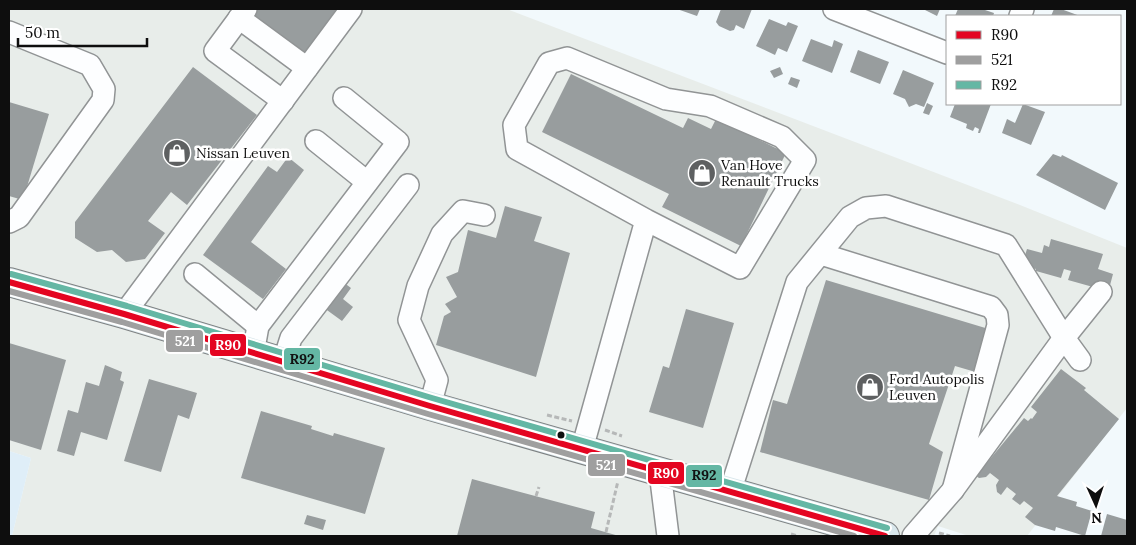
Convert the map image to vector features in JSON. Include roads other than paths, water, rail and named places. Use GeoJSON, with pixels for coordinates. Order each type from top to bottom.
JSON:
{"type":"FeatureCollection","features":[{"type":"Feature","properties":{"kind":"main road"},"geometry":{"type":"LineString","coordinates":[[9,282],[124,314],[430,406],[884,536]]}},
{"type":"Feature","properties":{"kind":"street"},"geometry":{"type":"LineString","coordinates":[[124,314],[352,9]]}},
{"type":"Feature","properties":{"kind":"street"},"geometry":{"type":"LineString","coordinates":[[834,9],[946,53]]}},
{"type":"Feature","properties":{"kind":"street"},"geometry":{"type":"LineString","coordinates":[[283,101],[215,51],[243,13],[307,68]]}},
{"type":"Feature","properties":{"kind":"street"},"geometry":{"type":"LineString","coordinates":[[9,32],[90,65],[104,89],[103,100],[36,194],[19,217],[9,222]]}},
{"type":"Feature","properties":{"kind":"street"},"geometry":{"type":"LineString","coordinates":[[567,58],[666,99],[710,106],[782,137],[805,160],[740,268],[646,220],[516,149],[514,124],[549,63],[567,58]]}},
{"type":"Feature","properties":{"kind":"street"},"geometry":{"type":"LineString","coordinates":[[253,354],[258,326],[398,142],[344,98]]}},
{"type":"Feature","properties":{"kind":"street"},"geometry":{"type":"LineString","coordinates":[[316,141],[367,182]]}},
{"type":"Feature","properties":{"kind":"street"},"geometry":{"type":"LineString","coordinates":[[283,363],[291,338],[408,185]]}},
{"type":"Feature","properties":{"kind":"street"},"geometry":{"type":"LineString","coordinates":[[730,492],[797,282],[850,217],[866,208],[886,206],[1006,245],[1064,338],[1080,360]]}},
{"type":"Feature","properties":{"kind":"street"},"geometry":{"type":"LineString","coordinates":[[430,406],[437,380],[409,320],[418,286],[442,234],[463,211],[484,215]]}},
{"type":"Feature","properties":{"kind":"street"},"geometry":{"type":"LineString","coordinates":[[582,449],[646,220]]}},
{"type":"Feature","properties":{"kind":"street"},"geometry":{"type":"LineString","coordinates":[[821,254],[991,307],[997,315],[998,325],[953,490]]}},
{"type":"Feature","properties":{"kind":"street"},"geometry":{"type":"LineString","coordinates":[[195,274],[258,326]]}},
{"type":"Feature","properties":{"kind":"street"},"geometry":{"type":"LineString","coordinates":[[913,536],[953,490],[1064,338],[1101,292]]}},
{"type":"Feature","properties":{"kind":"street"},"geometry":{"type":"LineString","coordinates":[[660,472],[668,536]]}},
{"type":"Feature","properties":{"kind":"place","name":"Nissan Leuven"},"geometry":{"type":"Point","coordinates":[177,153]}},
{"type":"Feature","properties":{"kind":"place","name":"Van Hove Renault Trucks"},"geometry":{"type":"Point","coordinates":[702,173]}},
{"type":"Feature","properties":{"kind":"place","name":"Ford Autopolis Leuven"},"geometry":{"type":"Point","coordinates":[870,387]}}]}
